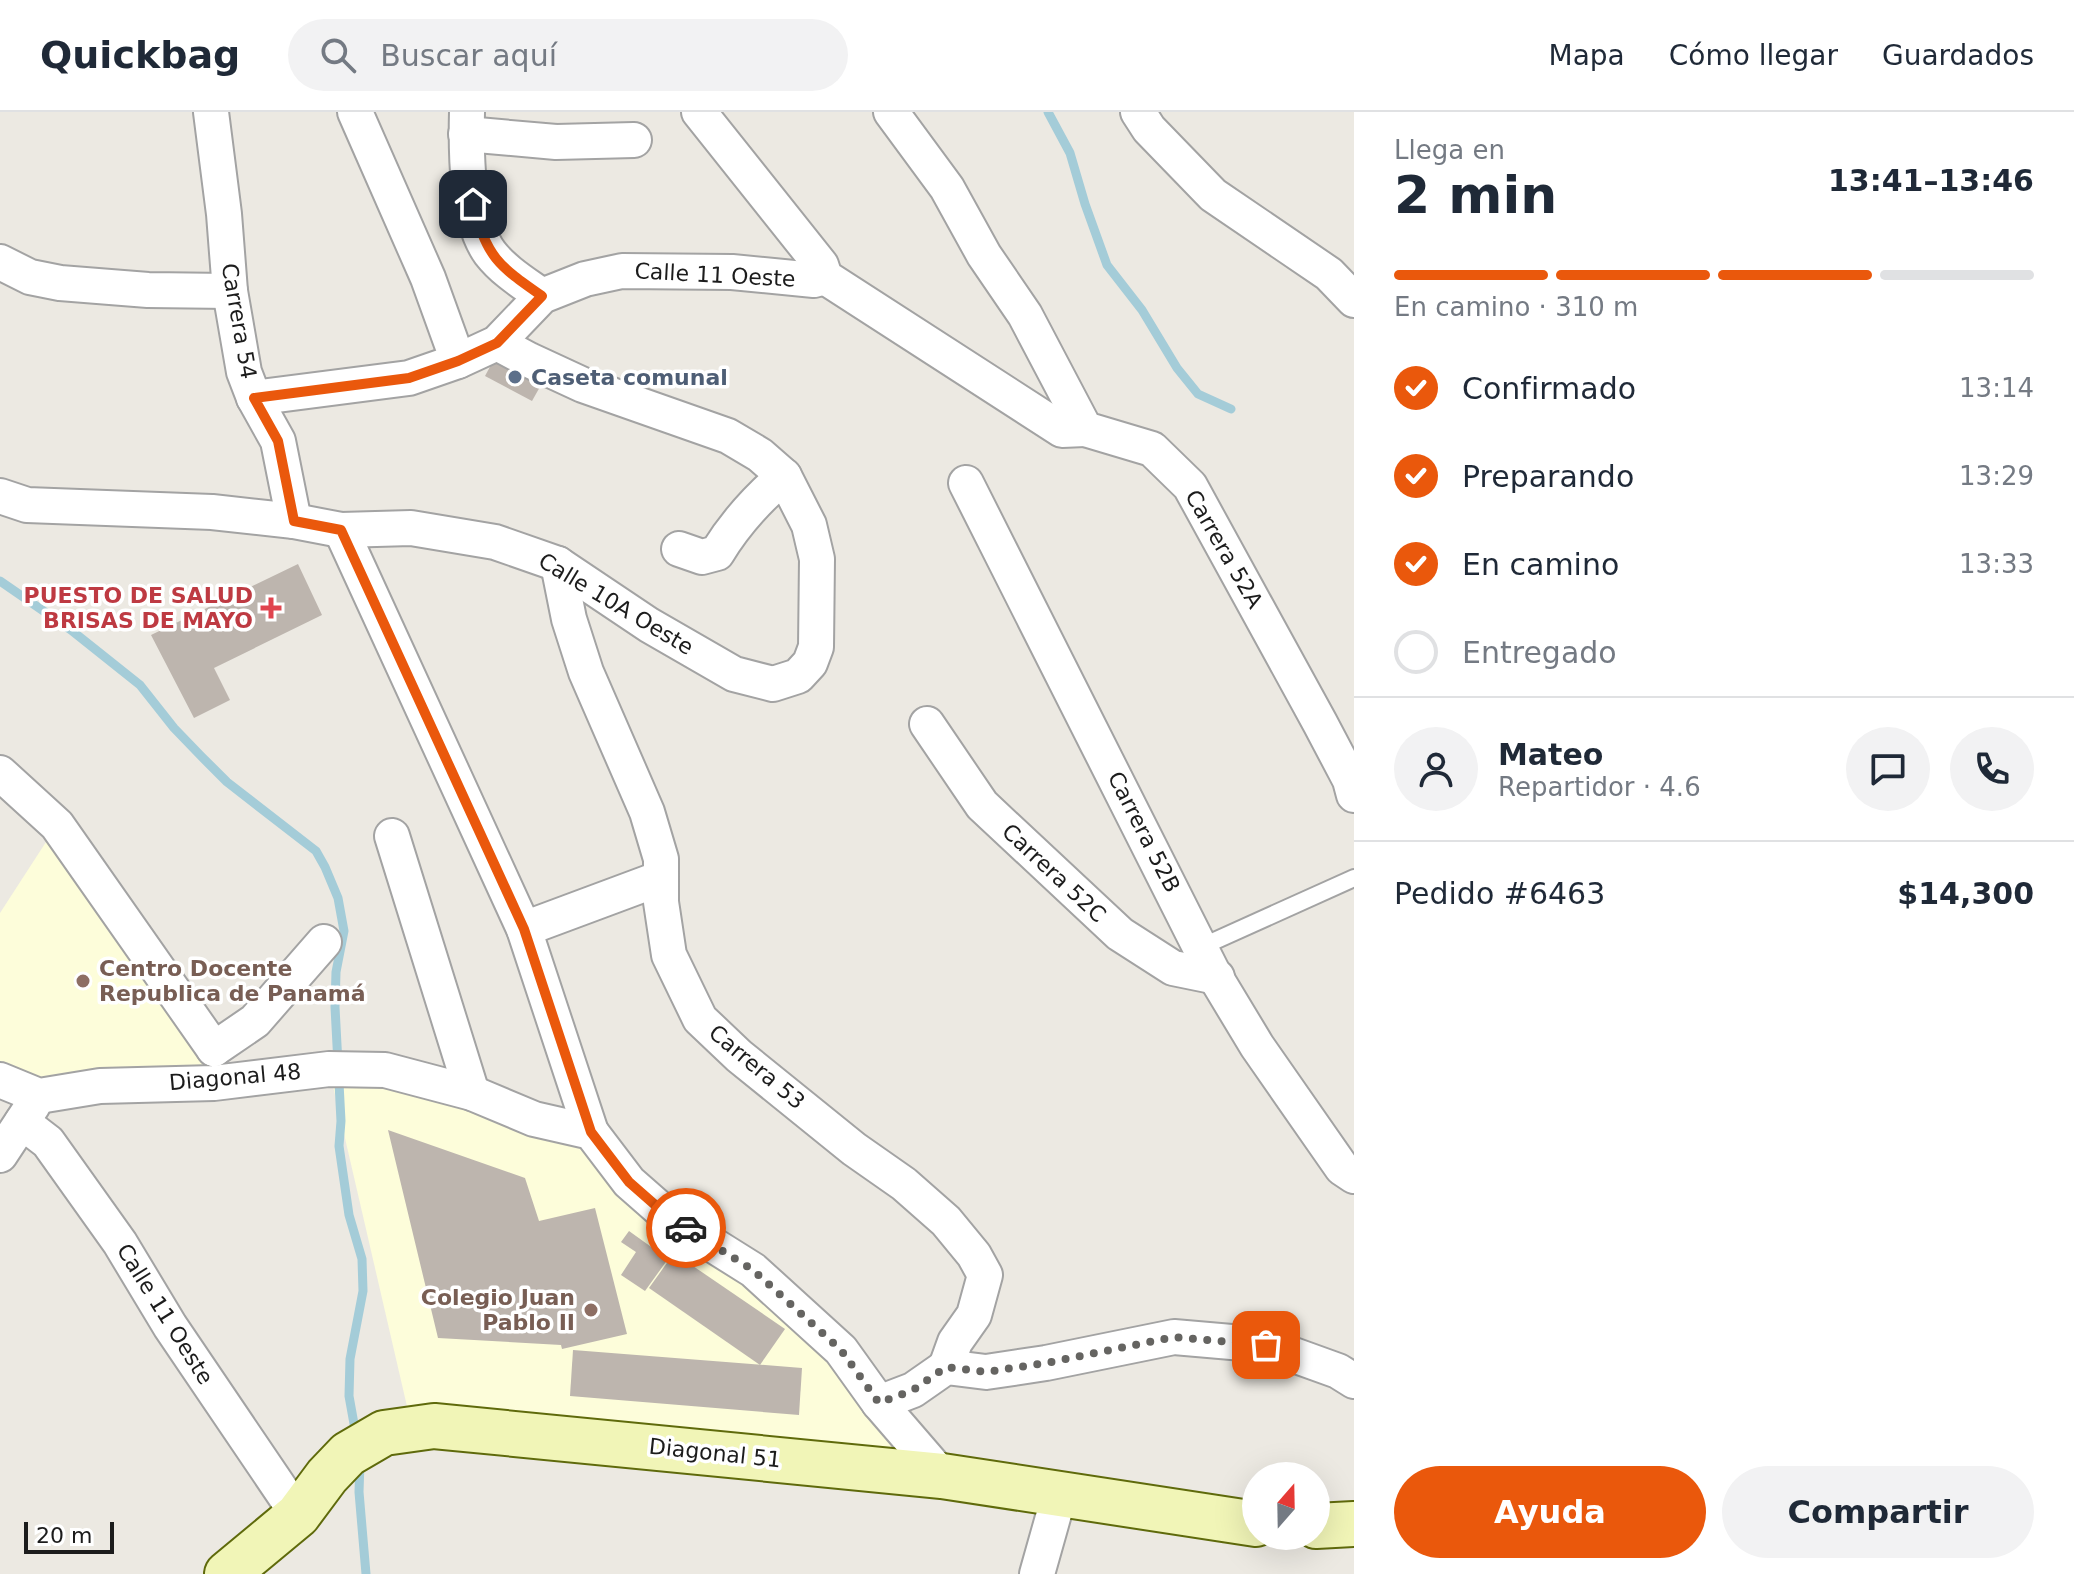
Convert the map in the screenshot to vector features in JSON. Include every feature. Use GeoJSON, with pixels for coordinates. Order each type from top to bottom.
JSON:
{"type":"FeatureCollection","features":[{"type":"Feature","properties":{"kind":"street","name":"Carrera 54"},"geometry":{"type":"LineString","coordinates":[[211,112],[230,291],[244,372],[254,398],[278,441],[294,521]]}},
{"type":"Feature","properties":{"kind":"street"},"geometry":{"type":"LineString","coordinates":[[355,112],[428,278],[458,361]]}},
{"type":"Feature","properties":{"kind":"street"},"geometry":{"type":"LineString","coordinates":[[699,112],[821,265],[825,277],[1062,430],[1085,429],[1025,315],[984,255],[947,188],[891,112]]}},
{"type":"Feature","properties":{"kind":"street"},"geometry":{"type":"LineString","coordinates":[[1147,118],[1213,195],[1329,274],[1354,300]]}},
{"type":"Feature","properties":{"kind":"street"},"geometry":{"type":"LineString","coordinates":[[542,296],[501,265],[487,249],[467,180],[467,123],[556,142],[634,140]]}},
{"type":"Feature","properties":{"kind":"street"},"geometry":{"type":"LineString","coordinates":[[0,262],[30,277],[60,283],[148,290],[230,291]]}},
{"type":"Feature","properties":{"kind":"street","name":"Calle 11 Oeste"},"geometry":{"type":"LineString","coordinates":[[254,398],[409,378],[497,343],[542,296],[585,279],[622,271],[732,272],[814,280],[825,277]]}},
{"type":"Feature","properties":{"kind":"street"},"geometry":{"type":"LineString","coordinates":[[497,343],[583,385],[728,436],[760,455],[784,476],[759,496],[735,523],[717,553],[702,557],[679,549]]}},
{"type":"Feature","properties":{"kind":"street","name":"Carrera 52A"},"geometry":{"type":"LineString","coordinates":[[1085,429],[1152,449],[1190,486],[1320,723],[1350,780],[1354,795]]}},
{"type":"Feature","properties":{"kind":"street","name":"Calle 10A Oeste"},"geometry":{"type":"LineString","coordinates":[[0,496],[27,505],[212,512],[294,521],[341,530],[411,528],[495,542],[558,564],[649,625],[734,674],[773,684],[798,676],[810,663],[816,647],[817,559],[809,525],[784,476]]}},
{"type":"Feature","properties":{"kind":"street","name":"Carrera 52B"},"geometry":{"type":"LineString","coordinates":[[966,483],[1217,977],[1257,1046],[1348,1172]]}},
{"type":"Feature","properties":{"kind":"street"},"geometry":{"type":"LineString","coordinates":[[341,530],[524,929],[591,1132],[629,1182],[670,1218],[753,1270],[841,1350],[879,1403],[942,1476]]}},
{"type":"Feature","properties":{"kind":"street","name":"Carrera 53"},"geometry":{"type":"LineString","coordinates":[[558,564],[569,619],[582,659],[647,812],[661,859],[661,902],[669,955],[700,1019],[739,1056],[854,1149],[904,1184],[946,1221],[974,1255],[985,1275],[974,1315],[955,1342],[946,1367]]}},
{"type":"Feature","properties":{"kind":"street","name":"Carrera 52C"},"geometry":{"type":"LineString","coordinates":[[927,724],[982,805],[1120,934],[1173,968],[1217,977]]}},
{"type":"Feature","properties":{"kind":"street"},"geometry":{"type":"LineString","coordinates":[[0,773],[57,825],[214,1049],[214,1083]]}},
{"type":"Feature","properties":{"kind":"street"},"geometry":{"type":"LineString","coordinates":[[392,836],[472,1093]]}},
{"type":"Feature","properties":{"kind":"street"},"geometry":{"type":"LineString","coordinates":[[524,929],[661,878]]}},
{"type":"Feature","properties":{"kind":"street"},"geometry":{"type":"LineString","coordinates":[[214,1049],[255,1021],[324,942]]}},
{"type":"Feature","properties":{"kind":"street","name":"Diagonal 48"},"geometry":{"type":"LineString","coordinates":[[31,1109],[100,1086],[214,1083],[329,1069],[385,1070],[472,1093],[534,1119],[591,1132]]}},
{"type":"Feature","properties":{"kind":"street"},"geometry":{"type":"LineString","coordinates":[[0,1080],[31,1109],[0,1155]]}},
{"type":"Feature","properties":{"kind":"street","name":"Calle 11 Oeste"},"geometry":{"type":"LineString","coordinates":[[31,1109],[48,1142],[120,1243],[170,1326],[298,1515]]}},
{"type":"Feature","properties":{"kind":"street"},"geometry":{"type":"LineString","coordinates":[[879,1403],[913,1390],[946,1367],[986,1372],[1174,1337],[1266,1345],[1338,1371],[1354,1381]]}},
{"type":"Feature","properties":{"kind":"street","name":"Diagonal 51"},"geometry":{"type":"LineString","coordinates":[[227,1574],[298,1515],[348,1454],[384,1433],[434,1426],[942,1476],[1242,1522]]}},
{"type":"Feature","properties":{"kind":"street"},"geometry":{"type":"LineString","coordinates":[[1037,1574],[1059,1496]]}},
{"type":"Feature","properties":{"kind":"street"},"geometry":{"type":"LineString","coordinates":[[1330,1525],[1354,1524]]}},
{"type":"Feature","properties":{"kind":"lane"},"geometry":{"type":"LineString","coordinates":[[1201,947],[1354,878]]}},
{"type":"Feature","properties":{"kind":"shaded area","name":"Centro Docente Republica de Panamá"},"geometry":{"type":"Polygon","coordinates":[[[57,825],[214,1049],[214,1083],[0,1080],[0,913],[57,825]]]}},
{"type":"Feature","properties":{"kind":"shaded area","name":"Colegio Juan Pablo II"},"geometry":{"type":"Polygon","coordinates":[[[329,1069],[591,1132],[753,1270],[942,1476],[412,1428],[329,1069]]]}},
{"type":"Feature","properties":{"kind":"building","name":"Caseta comunal"},"geometry":{"type":"Polygon","coordinates":[[[498,352],[545,378],[532,401],[485,376],[498,352]]]}},
{"type":"Feature","properties":{"kind":"building"},"geometry":{"type":"Polygon","coordinates":[[[298,564],[322,615],[214,668],[230,700],[194,718],[151,635],[298,564]]]}},
{"type":"Feature","properties":{"kind":"building"},"geometry":{"type":"Polygon","coordinates":[[[388,1130],[525,1178],[539,1221],[595,1208],[627,1334],[562,1349],[561,1345],[438,1338],[388,1130]]]}},
{"type":"Feature","properties":{"kind":"building"},"geometry":{"type":"Polygon","coordinates":[[[629,1231],[668,1259],[645,1291],[621,1275],[636,1252],[621,1242],[629,1231]]]}},
{"type":"Feature","properties":{"kind":"building"},"geometry":{"type":"Polygon","coordinates":[[[674,1253],[785,1329],[760,1365],[649,1288],[674,1253]]]}},
{"type":"Feature","properties":{"kind":"building"},"geometry":{"type":"Polygon","coordinates":[[[573,1350],[802,1368],[799,1415],[570,1396],[573,1350]]]}},
{"type":"Feature","properties":{"kind":"waterway"},"geometry":{"type":"LineString","coordinates":[[1048,112],[1070,153],[1107,265],[1142,310],[1177,368],[1198,394],[1231,409]]}},
{"type":"Feature","properties":{"kind":"waterway"},"geometry":{"type":"LineString","coordinates":[[0,581],[71,630],[140,685],[174,728],[227,782],[316,851],[338,898],[344,931],[336,972],[335,1007],[341,1121],[339,1146],[349,1215],[362,1259],[363,1291],[350,1359],[349,1396],[356,1435]]}},
{"type":"Feature","properties":{"kind":"waterway"},"geometry":{"type":"LineString","coordinates":[[360,1462],[359,1492],[366,1574]]}},
{"type":"Feature","properties":{"kind":"way so far"},"geometry":{"type":"LineString","coordinates":[[686,1228],[753,1270],[841,1350],[879,1403],[913,1390],[946,1367],[986,1372],[1174,1337],[1266,1345]]}},
{"type":"Feature","properties":{"kind":"place","name":"Caseta comunal"},"geometry":{"type":"Point","coordinates":[515,377]}},
{"type":"Feature","properties":{"kind":"place","name":"PUESTO DE SALUD BRISAS DE MAYO"},"geometry":{"type":"Point","coordinates":[271,608]}},
{"type":"Feature","properties":{"kind":"place","name":"Centro Docente Republica de Panamá"},"geometry":{"type":"Point","coordinates":[83,981]}},
{"type":"Feature","properties":{"kind":"place","name":"Colegio Juan Pablo II"},"geometry":{"type":"Point","coordinates":[591,1310]}},
{"type":"Feature","properties":{"kind":"route"},"geometry":{"type":"LineString","coordinates":[[473,204],[487,249],[517,279],[542,296],[497,343],[409,378],[254,398],[278,441],[294,521],[341,530],[524,929],[591,1132],[629,1182],[686,1228]]}}]}
